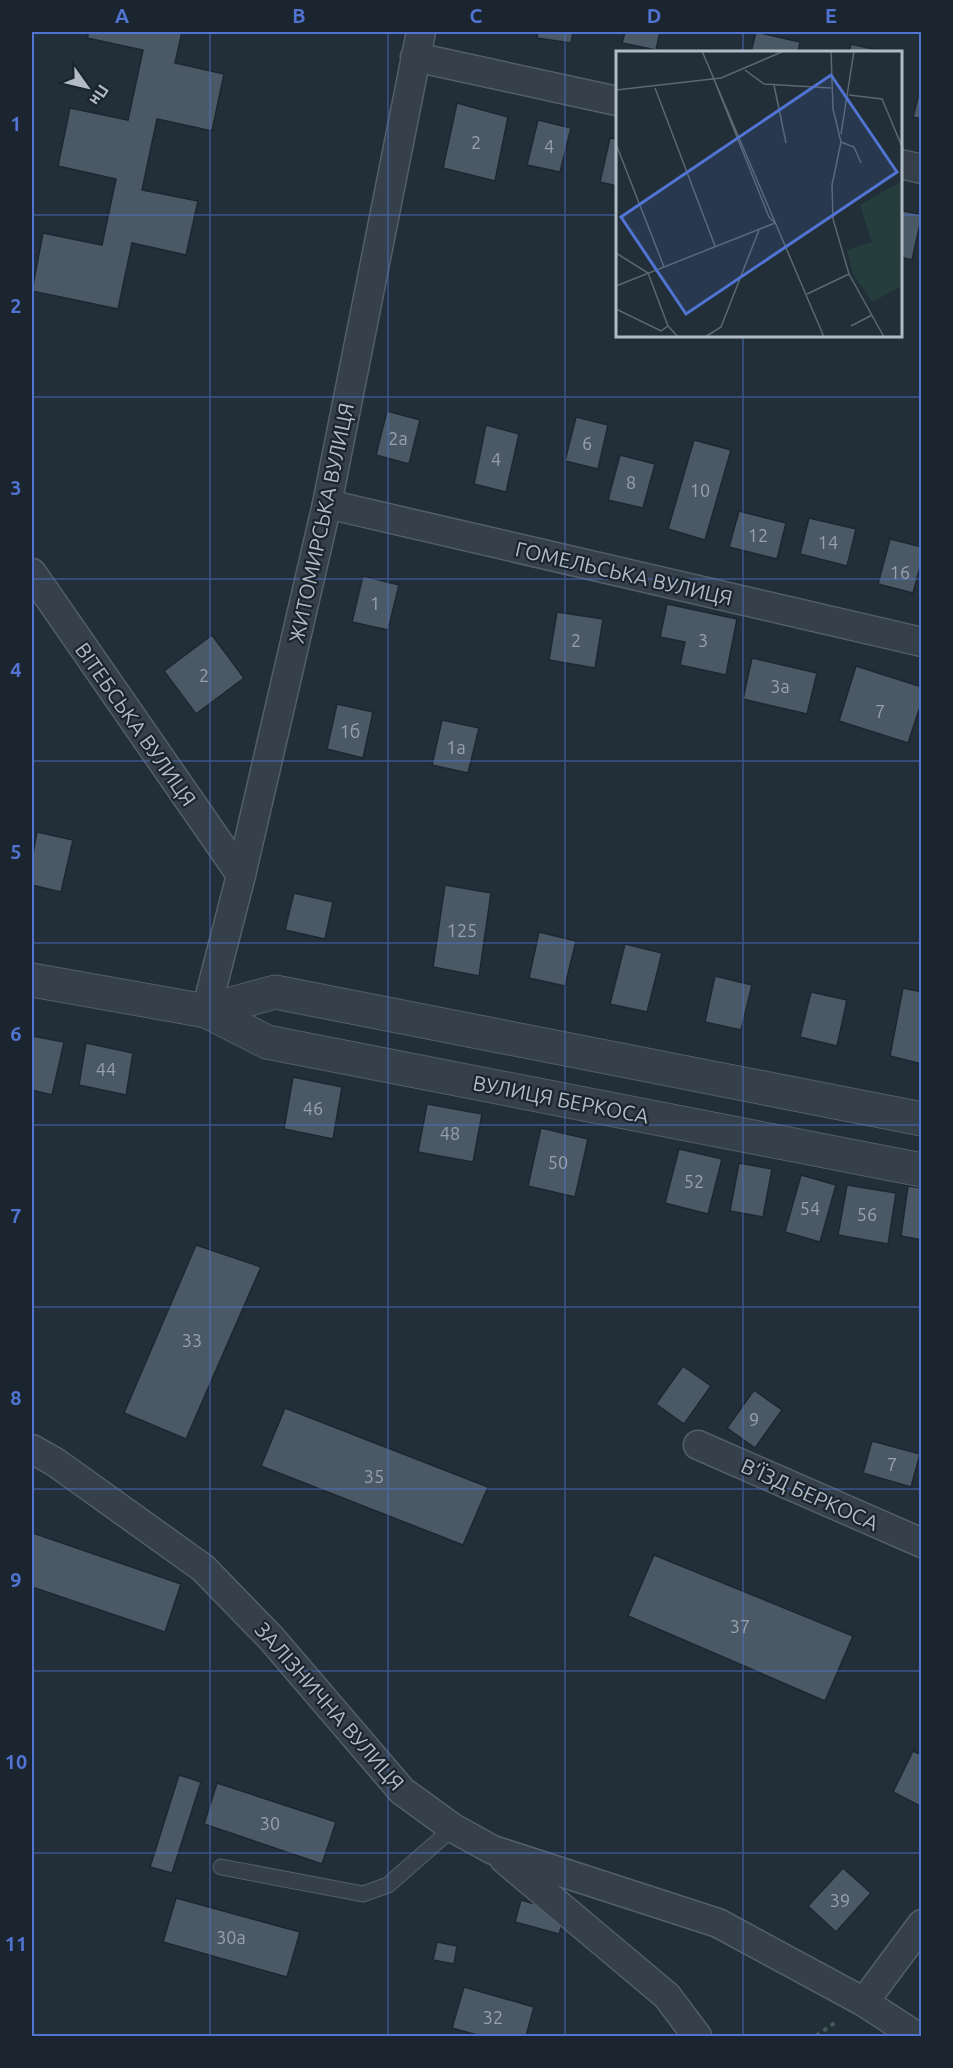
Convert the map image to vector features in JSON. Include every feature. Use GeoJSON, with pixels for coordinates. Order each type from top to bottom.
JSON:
{"type":"FeatureCollection","features":[{"type":"Feature","properties":{"kind":"street"},"geometry":{"type":"LineString","coordinates":[[418,44],[616,102]]}},
{"type":"Feature","properties":{"kind":"street","name":"ЖИТОМИРСЬКА ВУЛИЦЯ"},"geometry":{"type":"LineString","coordinates":[[206,1011],[241,875],[327,504],[418,44]]}},
{"type":"Feature","properties":{"kind":"street"},"geometry":{"type":"LineString","coordinates":[[902,164],[921,169]]}},
{"type":"Feature","properties":{"kind":"street","name":"ГОМЕЛЬСЬКА ВУЛИЦЯ"},"geometry":{"type":"LineString","coordinates":[[327,504],[921,642]]}},
{"type":"Feature","properties":{"kind":"street","name":"ВІТЕБСЬКА ВУЛИЦЯ"},"geometry":{"type":"LineString","coordinates":[[32,573],[241,875]]}},
{"type":"Feature","properties":{"kind":"street","name":"ВУЛИЦЯ БЕРКОСА"},"geometry":{"type":"LineString","coordinates":[[32,980],[206,1011],[267,1042],[921,1170]]}},
{"type":"Feature","properties":{"kind":"street","name":"ВУЛИЦЯ БЕРКОСА"},"geometry":{"type":"LineString","coordinates":[[206,1011],[275,992],[921,1119]]}},
{"type":"Feature","properties":{"kind":"street","name":"В’ЇЗД БЕРКОСА"},"geometry":{"type":"LineString","coordinates":[[698,1445],[921,1543]]}},
{"type":"Feature","properties":{"kind":"street","name":"ЗАЛІЗНИЧНА ВУЛИЦЯ"},"geometry":{"type":"LineString","coordinates":[[32,1449],[55,1462],[203,1568],[271,1638],[402,1791],[453,1828],[493,1850],[718,1923],[864,2002],[916,2037]]}},
{"type":"Feature","properties":{"kind":"street"},"geometry":{"type":"LineString","coordinates":[[493,1850],[667,1996],[697,2037]]}},
{"type":"Feature","properties":{"kind":"street"},"geometry":{"type":"LineString","coordinates":[[864,2002],[921,1924]]}},
{"type":"Feature","properties":{"kind":"lane"},"geometry":{"type":"LineString","coordinates":[[221,1867],[363,1894],[387,1885],[453,1828]]}},
{"type":"Feature","properties":{"kind":"building"},"geometry":{"type":"Polygon","coordinates":[[[89,32],[182,32],[175,63],[224,74],[212,131],[157,119],[142,190],[198,201],[186,255],[132,243],[118,309],[32,291],[43,233],[102,245],[116,179],[58,166],[70,108],[128,120],[143,50],[87,38],[89,32]]]}},
{"type":"Feature","properties":{"kind":"building"},"geometry":{"type":"Polygon","coordinates":[[[538,32],[573,32],[571,43],[537,38],[538,32]]]}},
{"type":"Feature","properties":{"kind":"building"},"geometry":{"type":"Polygon","coordinates":[[[625,32],[660,32],[656,50],[622,43],[625,32]]]}},
{"type":"Feature","properties":{"kind":"building"},"geometry":{"type":"Polygon","coordinates":[[[756,32],[800,42],[798,51],[751,51],[756,32]]]}},
{"type":"Feature","properties":{"kind":"building"},"geometry":{"type":"Polygon","coordinates":[[[851,44],[881,51],[849,51],[851,44]]]}},
{"type":"Feature","properties":{"kind":"building"},"geometry":{"type":"Polygon","coordinates":[[[922,81],[922,119],[913,117],[922,81]]]}},
{"type":"Feature","properties":{"kind":"building"},"geometry":{"type":"Polygon","coordinates":[[[457,103],[508,117],[495,181],[443,168],[457,103]]]}},
{"type":"Feature","properties":{"kind":"building"},"geometry":{"type":"Polygon","coordinates":[[[538,120],[571,128],[560,172],[527,165],[538,120]]]}},
{"type":"Feature","properties":{"kind":"building"},"geometry":{"type":"Polygon","coordinates":[[[610,138],[616,139],[616,186],[600,182],[610,138]]]}},
{"type":"Feature","properties":{"kind":"building"},"geometry":{"type":"Polygon","coordinates":[[[902,210],[922,215],[912,260],[902,258],[902,210]]]}},
{"type":"Feature","properties":{"kind":"building"},"geometry":{"type":"Polygon","coordinates":[[[387,411],[420,420],[409,464],[376,455],[387,411]]]}},
{"type":"Feature","properties":{"kind":"building"},"geometry":{"type":"Polygon","coordinates":[[[576,417],[608,425],[598,469],[565,461],[576,417]]]}},
{"type":"Feature","properties":{"kind":"building"},"geometry":{"type":"Polygon","coordinates":[[[486,425],[519,434],[506,492],[474,484],[486,425]]]}},
{"type":"Feature","properties":{"kind":"building"},"geometry":{"type":"Polygon","coordinates":[[[694,440],[731,450],[705,540],[668,529],[694,440]]]}},
{"type":"Feature","properties":{"kind":"building"},"geometry":{"type":"Polygon","coordinates":[[[620,455],[655,464],[643,508],[608,500],[620,455]]]}},
{"type":"Feature","properties":{"kind":"building"},"geometry":{"type":"Polygon","coordinates":[[[739,511],[786,523],[777,559],[729,547],[739,511]]]}},
{"type":"Feature","properties":{"kind":"building"},"geometry":{"type":"Polygon","coordinates":[[[809,518],[856,529],[847,566],[800,554],[809,518]]]}},
{"type":"Feature","properties":{"kind":"building"},"geometry":{"type":"Polygon","coordinates":[[[890,539],[922,547],[922,560],[913,593],[878,584],[890,539]]]}},
{"type":"Feature","properties":{"kind":"building"},"geometry":{"type":"Polygon","coordinates":[[[363,576],[399,585],[388,630],[352,622],[363,576]]]}},
{"type":"Feature","properties":{"kind":"building"},"geometry":{"type":"Polygon","coordinates":[[[667,604],[737,619],[726,675],[680,665],[685,642],[660,637],[667,604]]]}},
{"type":"Feature","properties":{"kind":"building"},"geometry":{"type":"Polygon","coordinates":[[[557,612],[603,619],[595,668],[549,660],[557,612]]]}},
{"type":"Feature","properties":{"kind":"building"},"geometry":{"type":"Polygon","coordinates":[[[212,635],[244,678],[196,714],[164,671],[212,635]]]}},
{"type":"Feature","properties":{"kind":"building"},"geometry":{"type":"Polygon","coordinates":[[[752,658],[817,673],[807,714],[743,699],[752,658]]]}},
{"type":"Feature","properties":{"kind":"building"},"geometry":{"type":"Polygon","coordinates":[[[856,666],[922,687],[922,701],[908,743],[839,721],[856,666]]]}},
{"type":"Feature","properties":{"kind":"building"},"geometry":{"type":"Polygon","coordinates":[[[337,704],[373,712],[363,758],[327,749],[337,704]]]}},
{"type":"Feature","properties":{"kind":"building"},"geometry":{"type":"Polygon","coordinates":[[[442,720],[479,728],[468,773],[432,765],[442,720]]]}},
{"type":"Feature","properties":{"kind":"building"},"geometry":{"type":"Polygon","coordinates":[[[37,832],[73,840],[61,892],[32,885],[32,859],[37,832]]]}},
{"type":"Feature","properties":{"kind":"building"},"geometry":{"type":"Polygon","coordinates":[[[445,885],[491,893],[479,976],[433,967],[445,885]]]}},
{"type":"Feature","properties":{"kind":"building"},"geometry":{"type":"Polygon","coordinates":[[[294,893],[333,902],[325,939],[285,930],[294,893]]]}},
{"type":"Feature","properties":{"kind":"building"},"geometry":{"type":"Polygon","coordinates":[[[539,932],[576,941],[565,986],[529,978],[539,932]]]}},
{"type":"Feature","properties":{"kind":"building"},"geometry":{"type":"Polygon","coordinates":[[[625,944],[662,953],[647,1012],[610,1004],[625,944]]]}},
{"type":"Feature","properties":{"kind":"building"},"geometry":{"type":"Polygon","coordinates":[[[715,976],[752,985],[741,1030],[705,1022],[715,976]]]}},
{"type":"Feature","properties":{"kind":"building"},"geometry":{"type":"Polygon","coordinates":[[[903,988],[922,992],[922,1064],[890,1056],[903,988]]]}},
{"type":"Feature","properties":{"kind":"building"},"geometry":{"type":"Polygon","coordinates":[[[811,992],[847,1000],[837,1046],[800,1037],[811,992]]]}},
{"type":"Feature","properties":{"kind":"building"},"geometry":{"type":"Polygon","coordinates":[[[32,1036],[64,1042],[52,1095],[32,1090],[32,1036]]]}},
{"type":"Feature","properties":{"kind":"building"},"geometry":{"type":"Polygon","coordinates":[[[86,1043],[133,1053],[126,1095],[79,1085],[86,1043]]]}},
{"type":"Feature","properties":{"kind":"building"},"geometry":{"type":"Polygon","coordinates":[[[293,1077],[342,1087],[333,1139],[284,1129],[293,1077]]]}},
{"type":"Feature","properties":{"kind":"building"},"geometry":{"type":"Polygon","coordinates":[[[427,1104],[482,1114],[473,1162],[418,1152],[427,1104]]]}},
{"type":"Feature","properties":{"kind":"building"},"geometry":{"type":"Polygon","coordinates":[[[541,1128],[588,1139],[575,1197],[528,1186],[541,1128]]]}},
{"type":"Feature","properties":{"kind":"building"},"geometry":{"type":"Polygon","coordinates":[[[679,1149],[722,1159],[708,1214],[665,1203],[679,1149]]]}},
{"type":"Feature","properties":{"kind":"building"},"geometry":{"type":"Polygon","coordinates":[[[739,1163],[772,1169],[763,1217],[730,1211],[739,1163]]]}},
{"type":"Feature","properties":{"kind":"building"},"geometry":{"type":"Polygon","coordinates":[[[801,1175],[836,1185],[820,1242],[785,1232],[801,1175]]]}},
{"type":"Feature","properties":{"kind":"building"},"geometry":{"type":"Polygon","coordinates":[[[847,1185],[896,1193],[888,1244],[838,1235],[847,1185]]]}},
{"type":"Feature","properties":{"kind":"building"},"geometry":{"type":"Polygon","coordinates":[[[908,1186],[922,1188],[922,1240],[901,1236],[908,1186]]]}},
{"type":"Feature","properties":{"kind":"building"},"geometry":{"type":"Polygon","coordinates":[[[196,1245],[261,1267],[186,1439],[124,1413],[196,1245]]]}},
{"type":"Feature","properties":{"kind":"building"},"geometry":{"type":"Polygon","coordinates":[[[683,1366],[711,1386],[684,1424],[656,1404],[683,1366]]]}},
{"type":"Feature","properties":{"kind":"building"},"geometry":{"type":"Polygon","coordinates":[[[754,1390],[782,1410],[755,1448],[727,1428],[754,1390]]]}},
{"type":"Feature","properties":{"kind":"building"},"geometry":{"type":"Polygon","coordinates":[[[285,1408],[488,1487],[463,1545],[261,1466],[285,1408]]]}},
{"type":"Feature","properties":{"kind":"building"},"geometry":{"type":"Polygon","coordinates":[[[872,1441],[920,1454],[911,1487],[863,1473],[872,1441]]]}},
{"type":"Feature","properties":{"kind":"building"},"geometry":{"type":"Polygon","coordinates":[[[33,1533],[181,1584],[165,1632],[32,1587],[33,1533]]]}},
{"type":"Feature","properties":{"kind":"building"},"geometry":{"type":"Polygon","coordinates":[[[654,1555],[853,1636],[825,1701],[628,1616],[654,1555]]]}},
{"type":"Feature","properties":{"kind":"building"},"geometry":{"type":"Polygon","coordinates":[[[913,1751],[922,1755],[922,1807],[893,1792],[913,1751]]]}},
{"type":"Feature","properties":{"kind":"building"},"geometry":{"type":"Polygon","coordinates":[[[179,1775],[201,1782],[172,1873],[150,1867],[179,1775]]]}},
{"type":"Feature","properties":{"kind":"building"},"geometry":{"type":"Polygon","coordinates":[[[217,1783],[336,1822],[322,1864],[204,1824],[217,1783]]]}},
{"type":"Feature","properties":{"kind":"building"},"geometry":{"type":"Polygon","coordinates":[[[843,1868],[871,1893],[836,1932],[808,1906],[843,1868]]]}},
{"type":"Feature","properties":{"kind":"building"},"geometry":{"type":"Polygon","coordinates":[[[176,1898],[300,1932],[287,1977],[163,1942],[176,1898]]]}},
{"type":"Feature","properties":{"kind":"building"},"geometry":{"type":"Polygon","coordinates":[[[521,1900],[566,1913],[559,1934],[515,1922],[521,1900]]]}},
{"type":"Feature","properties":{"kind":"building"},"geometry":{"type":"Polygon","coordinates":[[[437,1942],[457,1946],[454,1964],[433,1960],[437,1942]]]}},
{"type":"Feature","properties":{"kind":"building"},"geometry":{"type":"Polygon","coordinates":[[[464,1987],[534,2007],[526,2036],[481,2036],[452,2028],[464,1987]]]}}]}
